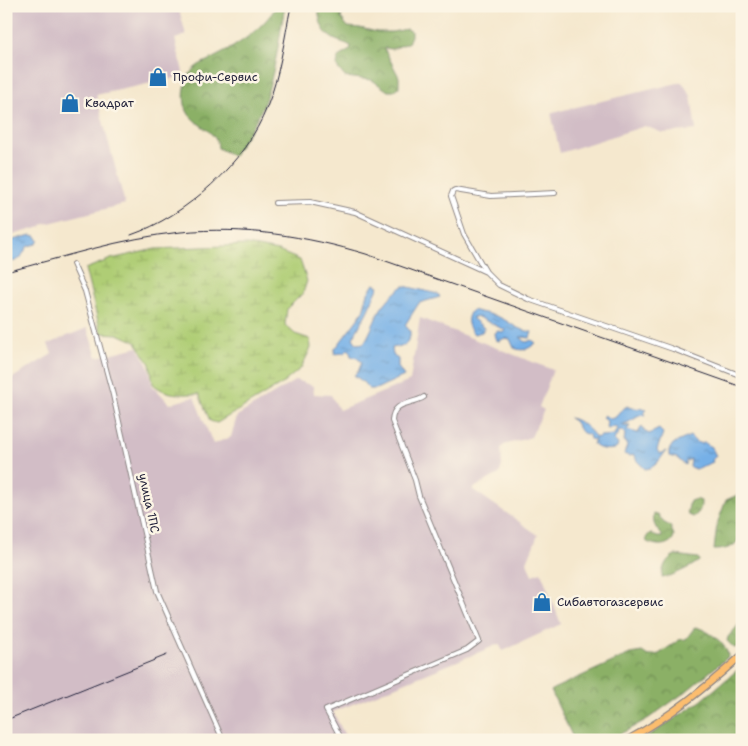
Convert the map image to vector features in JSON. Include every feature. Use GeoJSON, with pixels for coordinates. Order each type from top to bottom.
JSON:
{"type":"FeatureCollection","features":[{"type":"Feature","properties":{"kind":"main road"},"geometry":{"type":"LineString","coordinates":[[627,740],[683,704],[742,655]]}},
{"type":"Feature","properties":{"kind":"street"},"geometry":{"type":"LineString","coordinates":[[555,193],[491,196],[453,191],[451,196],[464,234],[486,272],[494,281],[516,294],[673,349],[742,376]]}},
{"type":"Feature","properties":{"kind":"street"},"geometry":{"type":"LineString","coordinates":[[274,203],[310,202],[355,212],[486,272]]}},
{"type":"Feature","properties":{"kind":"street","name":"улица 1ПС"},"geometry":{"type":"LineString","coordinates":[[73,264],[85,291],[114,395],[157,590],[223,740]]}},
{"type":"Feature","properties":{"kind":"street"},"geometry":{"type":"LineString","coordinates":[[342,740],[326,710],[467,650],[479,641],[479,637],[419,496],[415,480],[392,421],[397,408],[411,401],[421,400],[424,397]]}},
{"type":"Feature","properties":{"kind":"shaded area"},"geometry":{"type":"Polygon","coordinates":[[[6,6],[178,6],[186,35],[175,39],[184,76],[96,95],[125,204],[41,225],[41,227],[6,237],[6,6]]]}},
{"type":"Feature","properties":{"kind":"shaded area"},"geometry":{"type":"Polygon","coordinates":[[[682,82],[691,96],[696,130],[663,133],[645,126],[560,153],[551,113],[682,82]]]}},
{"type":"Feature","properties":{"kind":"shaded area"},"geometry":{"type":"Polygon","coordinates":[[[420,318],[553,370],[539,407],[544,410],[531,437],[504,445],[501,448],[502,466],[499,474],[472,489],[538,535],[527,562],[532,575],[541,572],[561,624],[503,651],[499,644],[333,712],[347,740],[6,740],[6,382],[52,354],[48,344],[87,328],[97,357],[138,347],[149,368],[152,385],[170,404],[194,397],[213,444],[231,437],[237,416],[296,380],[313,386],[314,394],[331,395],[339,410],[410,381],[420,318]]]}},
{"type":"Feature","properties":{"kind":"green space"},"geometry":{"type":"Polygon","coordinates":[[[277,6],[285,6],[271,82],[263,106],[233,156],[218,148],[217,141],[209,131],[189,114],[184,99],[186,83],[194,69],[250,35],[277,6]]]}},
{"type":"Feature","properties":{"kind":"green space"},"geometry":{"type":"Polygon","coordinates":[[[318,6],[344,6],[341,18],[348,27],[377,32],[407,29],[411,31],[408,43],[392,49],[384,48],[399,77],[399,87],[394,91],[388,91],[372,80],[345,77],[337,67],[338,57],[350,50],[351,46],[334,39],[325,32],[320,20],[318,6]]]}},
{"type":"Feature","properties":{"kind":"green space"},"geometry":{"type":"Polygon","coordinates":[[[247,245],[278,251],[300,260],[307,281],[303,293],[287,309],[285,325],[295,334],[310,339],[311,348],[301,368],[282,384],[217,423],[210,421],[199,394],[180,394],[164,391],[153,384],[150,364],[136,342],[118,334],[101,333],[85,269],[111,259],[155,249],[247,245]]]}},
{"type":"Feature","properties":{"kind":"green space"},"geometry":{"type":"Polygon","coordinates":[[[742,493],[742,521],[738,541],[730,547],[714,550],[717,524],[726,500],[742,493]]]}},
{"type":"Feature","properties":{"kind":"green space"},"geometry":{"type":"Polygon","coordinates":[[[696,499],[701,501],[701,506],[699,512],[693,517],[687,514],[690,501],[696,499]]]}},
{"type":"Feature","properties":{"kind":"green space"},"geometry":{"type":"Polygon","coordinates":[[[654,514],[658,514],[663,522],[670,526],[674,535],[673,540],[667,544],[657,545],[647,542],[646,538],[650,533],[657,537],[662,537],[654,523],[654,514]]]}},
{"type":"Feature","properties":{"kind":"green space"},"geometry":{"type":"Polygon","coordinates":[[[675,555],[698,558],[700,560],[682,571],[662,578],[665,564],[675,555]]]}},
{"type":"Feature","properties":{"kind":"green space"},"geometry":{"type":"Polygon","coordinates":[[[742,621],[742,644],[735,648],[727,641],[728,637],[742,621]]]}},
{"type":"Feature","properties":{"kind":"green space"},"geometry":{"type":"Polygon","coordinates":[[[695,627],[700,628],[721,642],[725,647],[728,657],[684,693],[649,718],[626,731],[606,740],[574,740],[551,691],[553,689],[630,654],[642,652],[648,656],[659,654],[679,640],[686,639],[695,627]]]}},
{"type":"Feature","properties":{"kind":"green space"},"geometry":{"type":"Polygon","coordinates":[[[742,666],[742,740],[642,740],[701,701],[742,666]]]}},
{"type":"Feature","properties":{"kind":"water"},"geometry":{"type":"Polygon","coordinates":[[[31,235],[36,236],[39,241],[28,246],[22,256],[16,261],[6,263],[6,242],[31,235]]]}},
{"type":"Feature","properties":{"kind":"water"},"geometry":{"type":"Polygon","coordinates":[[[374,284],[379,286],[353,338],[357,344],[364,343],[382,307],[400,288],[404,286],[438,294],[440,297],[419,303],[405,325],[410,331],[410,337],[405,345],[392,348],[393,355],[398,359],[398,367],[404,376],[376,389],[369,389],[354,375],[358,372],[362,362],[351,356],[349,349],[344,353],[334,354],[335,349],[363,311],[368,293],[374,284]]]}},
{"type":"Feature","properties":{"kind":"water"},"geometry":{"type":"Polygon","coordinates":[[[472,310],[496,316],[519,328],[532,332],[530,338],[520,337],[526,342],[532,340],[536,343],[521,350],[514,348],[510,339],[496,340],[495,333],[498,331],[504,332],[505,330],[476,316],[472,318],[484,328],[482,332],[474,334],[468,322],[468,316],[472,310]]]}},
{"type":"Feature","properties":{"kind":"water"},"geometry":{"type":"Polygon","coordinates":[[[627,406],[647,410],[644,413],[645,416],[641,415],[625,423],[623,426],[630,426],[627,430],[638,433],[642,426],[644,431],[649,434],[659,429],[663,433],[657,450],[660,454],[666,451],[652,467],[645,469],[634,455],[624,454],[627,446],[624,441],[625,434],[622,431],[620,430],[614,440],[618,444],[617,448],[601,449],[593,444],[595,440],[590,439],[589,435],[581,432],[574,421],[569,418],[577,420],[584,425],[596,438],[614,435],[617,428],[614,426],[606,428],[607,421],[602,417],[604,415],[610,419],[616,417],[627,406]]]}},
{"type":"Feature","properties":{"kind":"water"},"geometry":{"type":"Polygon","coordinates":[[[690,436],[696,442],[702,444],[704,442],[712,448],[716,456],[712,460],[713,462],[696,469],[690,467],[691,459],[686,461],[685,465],[677,458],[669,456],[669,450],[673,444],[690,436]]]}},
{"type":"Feature","properties":{"kind":"railway"},"geometry":{"type":"LineString","coordinates":[[131,235],[173,215],[193,201],[229,167],[245,148],[257,128],[271,95],[291,6]]}},
{"type":"Feature","properties":{"kind":"railway"},"geometry":{"type":"LineString","coordinates":[[6,272],[115,243],[159,235],[205,230],[275,234],[321,242],[366,254],[742,387]]}},
{"type":"Feature","properties":{"kind":"railway"},"geometry":{"type":"LineString","coordinates":[[6,599],[10,598]]}},
{"type":"Feature","properties":{"kind":"railway"},"geometry":{"type":"LineString","coordinates":[[6,720],[167,655]]}},
{"type":"Feature","properties":{"kind":"place","name":"Профи-Сервис"},"geometry":{"type":"Point","coordinates":[158,77]}},
{"type":"Feature","properties":{"kind":"place","name":"Квадрат"},"geometry":{"type":"Point","coordinates":[70,103]}},
{"type":"Feature","properties":{"kind":"place","name":"Сибавтогазсервис"},"geometry":{"type":"Point","coordinates":[542,602]}}]}
